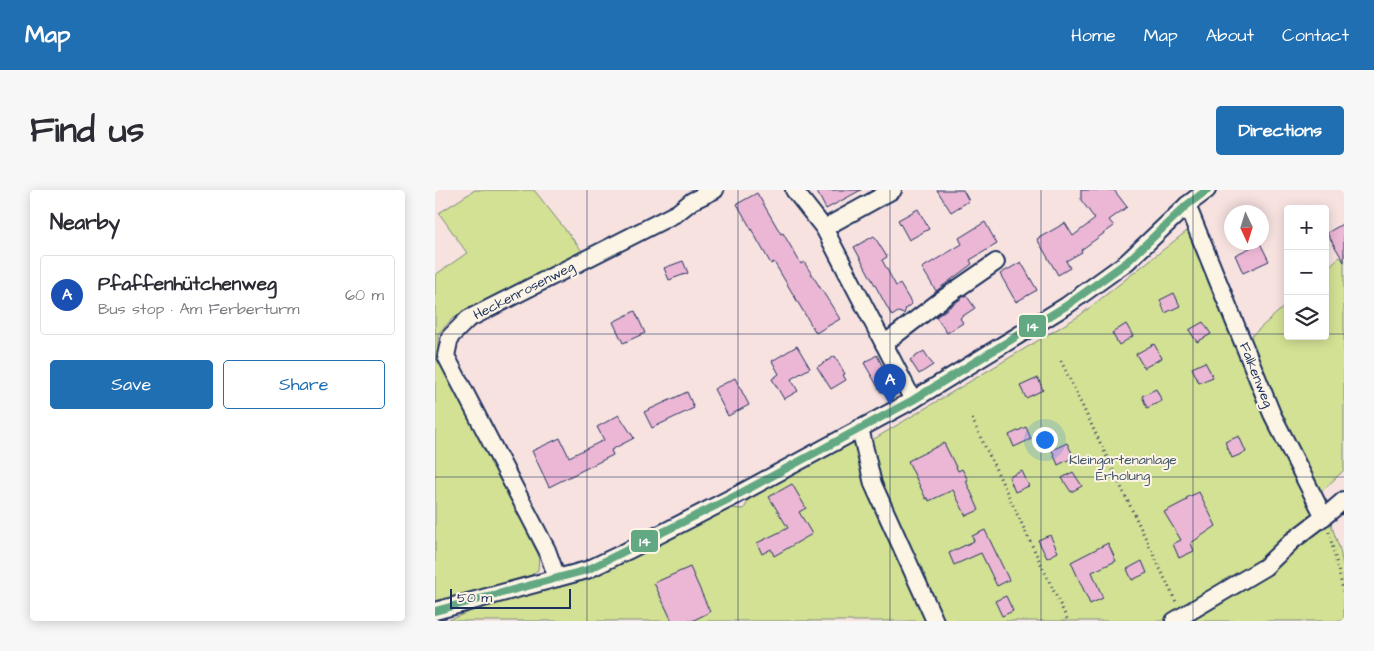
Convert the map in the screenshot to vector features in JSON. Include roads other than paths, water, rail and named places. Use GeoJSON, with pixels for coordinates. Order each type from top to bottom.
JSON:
{"type":"FeatureCollection","features":[{"type":"Feature","properties":{"kind":"street","name":"Heckenrosenweg"},"geometry":{"type":"LineString","coordinates":[[557,578],[547,550],[446,356],[451,337],[468,319],[677,213],[687,196],[715,190]]}},
{"type":"Feature","properties":{"kind":"street"},"geometry":{"type":"LineString","coordinates":[[795,190],[824,228],[913,400]]}},
{"type":"Feature","properties":{"kind":"street"},"geometry":{"type":"LineString","coordinates":[[824,228],[893,190]]}},
{"type":"Feature","properties":{"kind":"street"},"geometry":{"type":"LineString","coordinates":[[435,611],[587,570],[627,551],[913,400],[1066,306],[1127,262],[1187,205],[1207,190]]}},
{"type":"Feature","properties":{"kind":"street","name":"Falkenweg"},"geometry":{"type":"LineString","coordinates":[[1187,205],[1272,414],[1324,517]]}},
{"type":"Feature","properties":{"kind":"street"},"geometry":{"type":"LineString","coordinates":[[884,344],[941,300],[996,262]]}},
{"type":"Feature","properties":{"kind":"street"},"geometry":{"type":"LineString","coordinates":[[860,428],[873,484],[935,621]]}},
{"type":"Feature","properties":{"kind":"street"},"geometry":{"type":"LineString","coordinates":[[1178,618],[1265,567],[1292,541],[1344,500]]}},
{"type":"Feature","properties":{"kind":"place","name":"Pfaffenhütchenweg"},"geometry":{"type":"Point","coordinates":[890,405]}},
{"type":"Feature","properties":{"kind":"park label","name":"Kleingartenanlage Erholung"},"geometry":{"type":"Point","coordinates":[1123,468]}}]}
